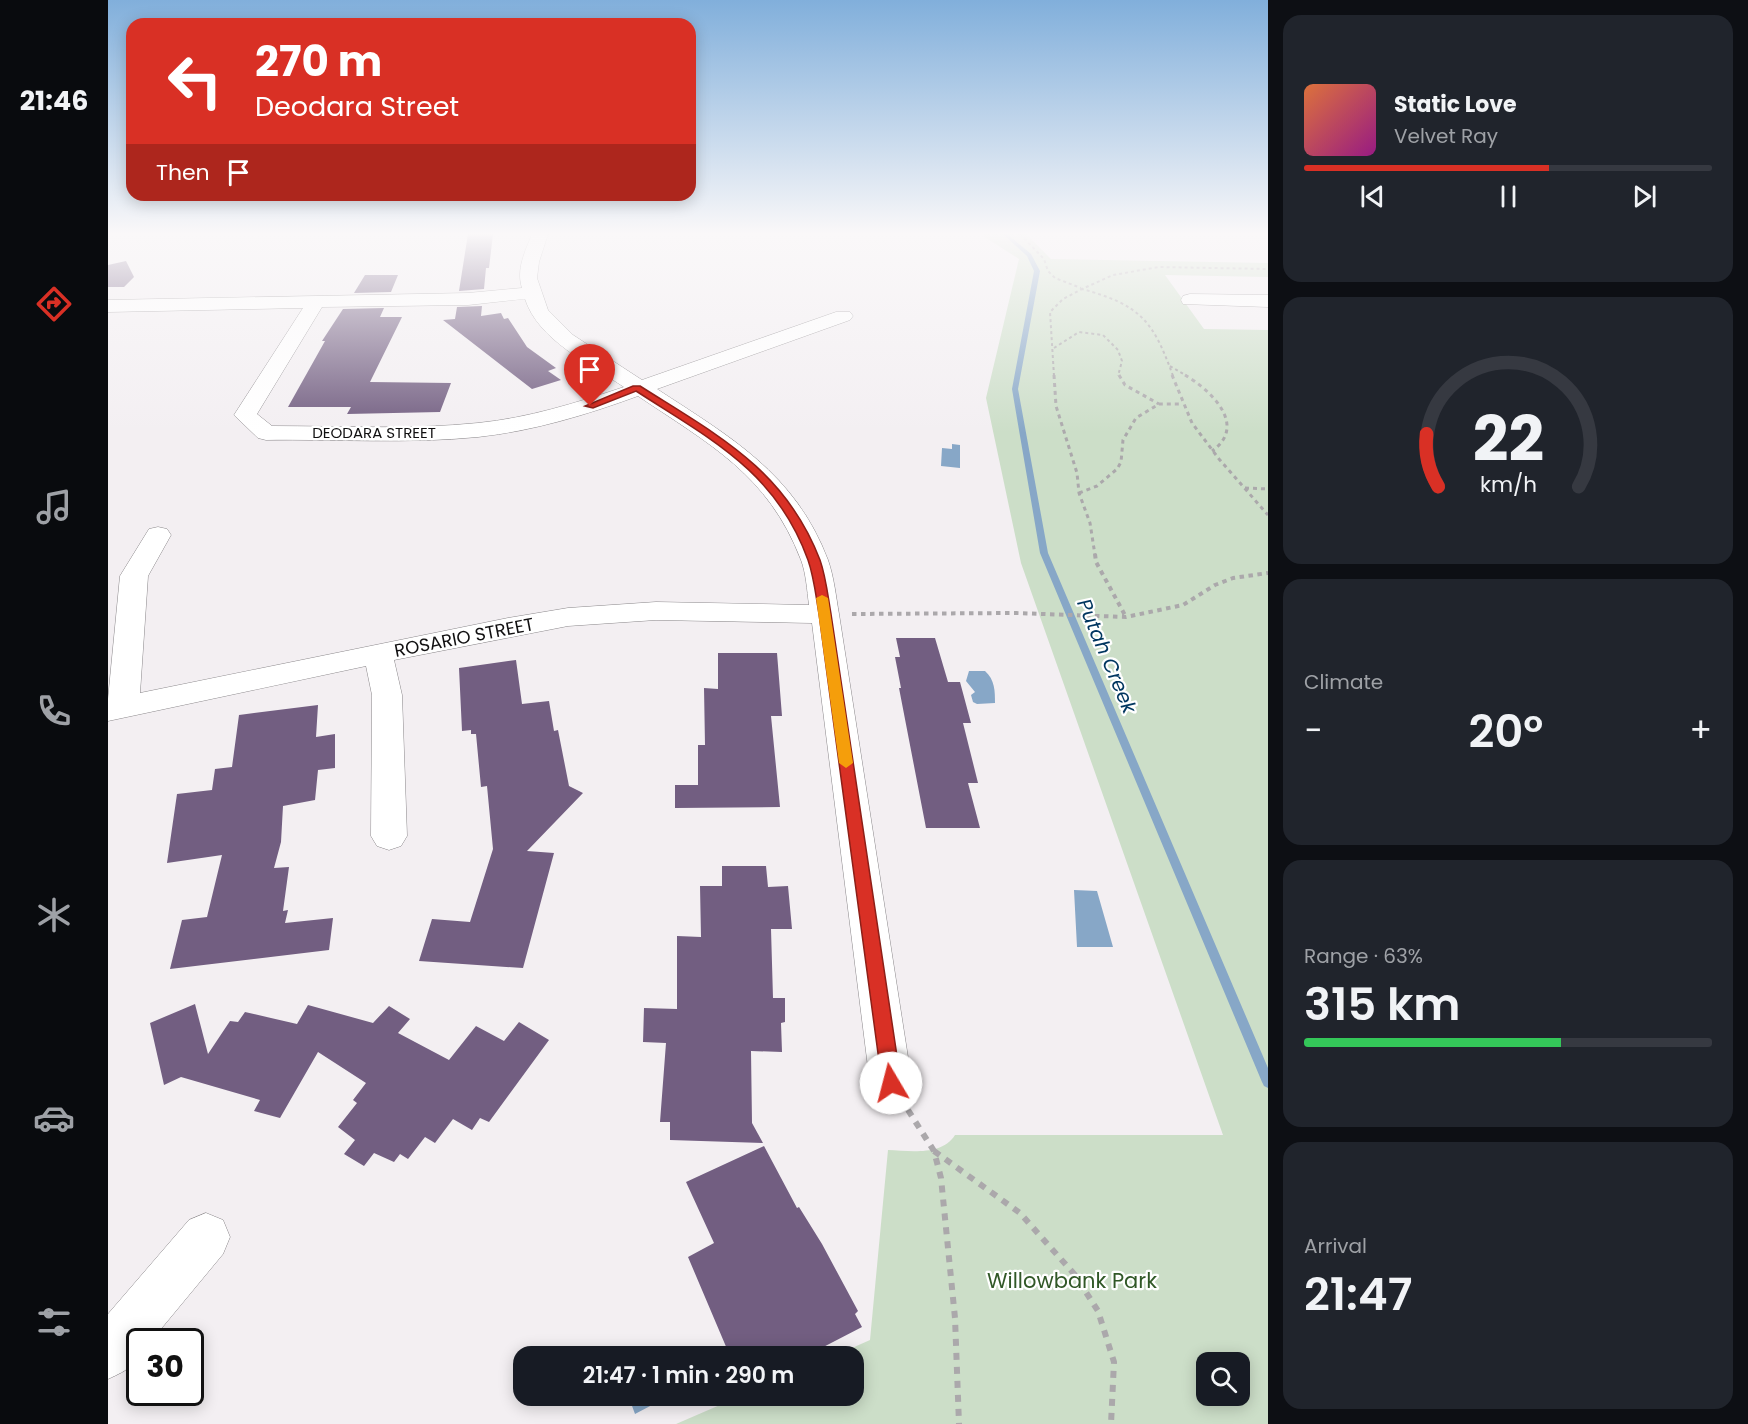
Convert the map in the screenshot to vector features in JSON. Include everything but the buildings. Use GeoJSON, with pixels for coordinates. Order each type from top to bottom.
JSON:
{"type":"FeatureCollection","features":[{"type":"Feature","properties":{"kind":"street"},"geometry":{"type":"LineString","coordinates":[[108,306],[394,300]]}},
{"type":"Feature","properties":{"kind":"street"},"geometry":{"type":"LineString","coordinates":[[535,300],[539,312],[566,339],[735,451],[766,479],[793,517],[815,561],[825,614],[891,1083]]}},
{"type":"Feature","properties":{"kind":"street"},"geometry":{"type":"LineString","coordinates":[[1225,300],[1268,301]]}},
{"type":"Feature","properties":{"kind":"street","name":"DEODARA STREET"},"geometry":{"type":"LineString","coordinates":[[316,302],[245,415],[266,433],[436,432],[478,429],[534,421],[590,406],[637,388]]}},
{"type":"Feature","properties":{"kind":"street"},"geometry":{"type":"LineString","coordinates":[[637,388],[843,316]]}},
{"type":"Feature","properties":{"kind":"street"},"geometry":{"type":"LineString","coordinates":[[116,708],[134,576],[158,535]]}},
{"type":"Feature","properties":{"kind":"street","name":"ROSARIO STREET"},"geometry":{"type":"LineString","coordinates":[[116,708],[508,627],[568,618],[656,611],[825,614]]}},
{"type":"Feature","properties":{"kind":"street"},"geometry":{"type":"LineString","coordinates":[[378,654],[387,695],[389,836]]}},
{"type":"Feature","properties":{"kind":"street"},"geometry":{"type":"LineString","coordinates":[[108,1353],[206,1237]]}},
{"type":"Feature","properties":{"kind":"path"},"geometry":{"type":"LineString","coordinates":[[1062,300],[1050,312],[1056,406],[1077,472],[1078,492],[1090,523],[1096,562],[1126,617]]}},
{"type":"Feature","properties":{"kind":"path"},"geometry":{"type":"LineString","coordinates":[[1116,300],[1143,315],[1155,329],[1182,404],[1192,423],[1212,451],[1268,515]]}},
{"type":"Feature","properties":{"kind":"path"},"geometry":{"type":"LineString","coordinates":[[1054,348],[1079,332],[1103,335],[1118,350],[1122,361],[1118,377],[1125,385],[1159,404],[1182,404]]}},
{"type":"Feature","properties":{"kind":"path"},"geometry":{"type":"LineString","coordinates":[[1170,366],[1216,398],[1227,416],[1226,435],[1218,447],[1212,451]]}},
{"type":"Feature","properties":{"kind":"path"},"geometry":{"type":"LineString","coordinates":[[1078,492],[1096,486],[1116,469],[1121,462],[1123,440],[1136,418],[1159,404]]}},
{"type":"Feature","properties":{"kind":"path"},"geometry":{"type":"LineString","coordinates":[[1244,488],[1268,489]]}},
{"type":"Feature","properties":{"kind":"path"},"geometry":{"type":"LineString","coordinates":[[825,614],[1015,613],[1126,617],[1183,605],[1215,585],[1233,578],[1268,573]]}},
{"type":"Feature","properties":{"kind":"path"},"geometry":{"type":"LineString","coordinates":[[891,1083],[934,1151],[941,1178],[955,1318],[960,1424]]}},
{"type":"Feature","properties":{"kind":"path"},"geometry":{"type":"LineString","coordinates":[[934,1151],[1020,1213],[1075,1275],[1098,1311],[1114,1362],[1111,1424]]}},
{"type":"Feature","properties":{"kind":"green space","name":"Willowbank Park"},"geometry":{"type":"Polygon","coordinates":[[[1009,300],[1183,300],[1204,329],[1268,330],[1268,1424],[676,1424],[718,1406],[864,1406],[864,1346],[856,1346],[870,1340],[888,1150],[925,1151],[934,1149],[949,1142],[955,1135],[1223,1135],[1021,563],[986,398],[1009,300]]]}},
{"type":"Feature","properties":{"kind":"water"},"geometry":{"type":"Polygon","coordinates":[[[952,444],[960,445],[960,468],[941,466],[942,448],[952,449],[952,444]]]}},
{"type":"Feature","properties":{"kind":"water"},"geometry":{"type":"Polygon","coordinates":[[[969,671],[985,671],[988,674],[994,686],[995,703],[977,704],[973,702],[971,695],[975,692],[966,681],[969,671]]]}},
{"type":"Feature","properties":{"kind":"water"},"geometry":{"type":"Polygon","coordinates":[[[1074,890],[1097,891],[1113,947],[1077,947],[1074,890]]]}},
{"type":"Feature","properties":{"kind":"water"},"geometry":{"type":"Polygon","coordinates":[[[632,1406],[650,1406],[635,1414],[632,1406]]]}},
{"type":"Feature","properties":{"kind":"waterway","name":"Putah Creek"},"geometry":{"type":"LineString","coordinates":[[1032,300],[1015,389],[1044,553],[1268,1082]]}},
{"type":"Feature","properties":{"kind":"slow traffic"},"geometry":{"type":"LineString","coordinates":[[822,598],[846,763]]}},
{"type":"Feature","properties":{"kind":"route"},"geometry":{"type":"LineString","coordinates":[[590,406],[637,388],[735,451],[766,479],[793,517],[815,561],[825,614],[891,1083]]}}]}
